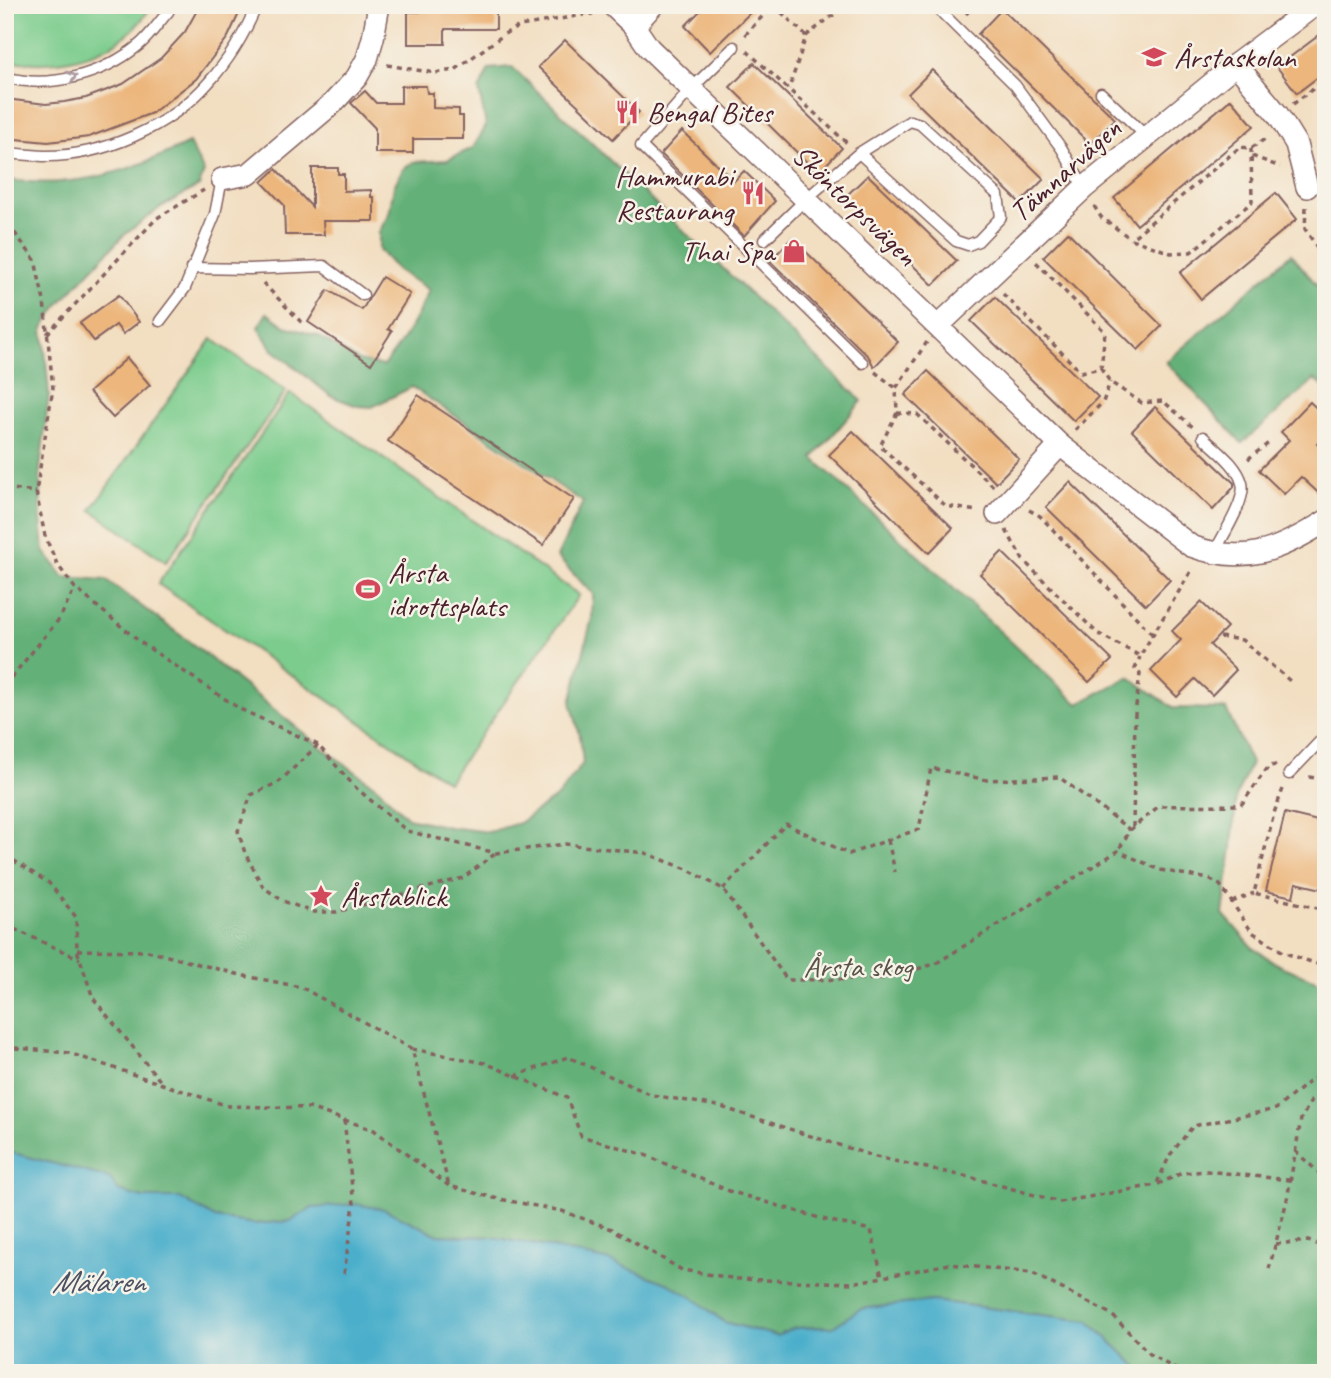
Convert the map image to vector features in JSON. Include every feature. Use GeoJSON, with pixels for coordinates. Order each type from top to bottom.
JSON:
{"type":"FeatureCollection","features":[{"type":"Feature","properties":{"kind":"street"},"geometry":{"type":"LineString","coordinates":[[222,179],[249,174],[333,103],[356,78],[367,59],[379,5]]}},
{"type":"Feature","properties":{"kind":"street"},"geometry":{"type":"LineString","coordinates":[[625,13],[653,5]]}},
{"type":"Feature","properties":{"kind":"street","name":"Tämnarvägen"},"geometry":{"type":"LineString","coordinates":[[938,326],[1084,188],[1236,64],[1315,5]]}},
{"type":"Feature","properties":{"kind":"street","name":"Sköntorpsvägen"},"geometry":{"type":"LineString","coordinates":[[625,13],[649,48],[1060,445],[1191,546],[1214,554],[1240,555],[1260,552],[1290,543],[1326,521]]}},
{"type":"Feature","properties":{"kind":"street"},"geometry":{"type":"LineString","coordinates":[[1236,64],[1278,115],[1296,144],[1307,187]]}},
{"type":"Feature","properties":{"kind":"street"},"geometry":{"type":"LineString","coordinates":[[1003,507],[1060,445]]}},
{"type":"Feature","properties":{"kind":"lane"},"geometry":{"type":"LineString","coordinates":[[5,77],[18,80],[62,80],[103,68],[140,44],[171,5]]}},
{"type":"Feature","properties":{"kind":"lane"},"geometry":{"type":"LineString","coordinates":[[5,152],[44,156],[90,150],[133,136],[173,113],[208,84],[236,48],[257,5]]}},
{"type":"Feature","properties":{"kind":"lane"},"geometry":{"type":"LineString","coordinates":[[934,5],[1015,85],[1062,149],[1084,188]]}},
{"type":"Feature","properties":{"kind":"lane"},"geometry":{"type":"LineString","coordinates":[[734,47],[691,89],[641,146],[863,363]]}},
{"type":"Feature","properties":{"kind":"lane"},"geometry":{"type":"LineString","coordinates":[[1101,93],[1147,137]]}},
{"type":"Feature","properties":{"kind":"lane"},"geometry":{"type":"LineString","coordinates":[[764,240],[859,153],[910,121],[920,124],[998,195],[1001,217],[978,241],[968,245],[956,241],[859,153]]}},
{"type":"Feature","properties":{"kind":"lane"},"geometry":{"type":"LineString","coordinates":[[160,321],[186,288],[191,268],[215,214],[222,179]]}},
{"type":"Feature","properties":{"kind":"lane"},"geometry":{"type":"LineString","coordinates":[[191,268],[324,266],[363,295]]}},
{"type":"Feature","properties":{"kind":"lane"},"geometry":{"type":"LineString","coordinates":[[1203,437],[1236,470],[1243,484],[1243,496],[1214,554]]}},
{"type":"Feature","properties":{"kind":"lane"},"geometry":{"type":"LineString","coordinates":[[1289,774],[1326,735]]}},
{"type":"Feature","properties":{"kind":"path"},"geometry":{"type":"LineString","coordinates":[[734,47],[774,5],[806,37]]}},
{"type":"Feature","properties":{"kind":"path"},"geometry":{"type":"LineString","coordinates":[[789,89],[806,37],[840,10],[873,5]]}},
{"type":"Feature","properties":{"kind":"path"},"geometry":{"type":"LineString","coordinates":[[367,59],[398,68],[435,73],[455,70],[520,26],[583,15],[587,10]]}},
{"type":"Feature","properties":{"kind":"path"},"geometry":{"type":"LineString","coordinates":[[758,62],[859,153]]}},
{"type":"Feature","properties":{"kind":"path"},"geometry":{"type":"LineString","coordinates":[[1131,239],[1240,147],[1251,148],[1269,136]]}},
{"type":"Feature","properties":{"kind":"path"},"geometry":{"type":"LineString","coordinates":[[1084,188],[1101,217],[1131,239],[1171,253],[1191,252],[1252,202],[1251,148]]}},
{"type":"Feature","properties":{"kind":"path"},"geometry":{"type":"LineString","coordinates":[[47,334],[157,218],[222,179]]}},
{"type":"Feature","properties":{"kind":"path"},"geometry":{"type":"LineString","coordinates":[[1307,187],[1304,229],[1326,261]]}},
{"type":"Feature","properties":{"kind":"path"},"geometry":{"type":"LineString","coordinates":[[5,230],[14,232],[35,260],[44,301],[53,388],[36,492],[45,536],[57,565],[75,588],[141,642],[240,709],[318,745],[355,787],[407,831],[496,853],[565,844],[645,853],[687,869],[723,890],[787,980],[881,979],[935,964],[1118,851],[1131,828],[1159,806],[1241,806],[1269,766],[1276,764],[1289,774],[1274,813],[1254,893]]}},
{"type":"Feature","properties":{"kind":"path"},"geometry":{"type":"LineString","coordinates":[[1022,248],[1105,332],[1101,368],[1110,382],[1142,403],[1163,401],[1203,437]]}},
{"type":"Feature","properties":{"kind":"path"},"geometry":{"type":"LineString","coordinates":[[250,269],[302,323]]}},
{"type":"Feature","properties":{"kind":"path"},"geometry":{"type":"LineString","coordinates":[[989,279],[1081,372],[1101,368]]}},
{"type":"Feature","properties":{"kind":"path"},"geometry":{"type":"LineString","coordinates":[[863,363],[896,388]]}},
{"type":"Feature","properties":{"kind":"path"},"geometry":{"type":"LineString","coordinates":[[1060,445],[1102,402],[1110,382]]}},
{"type":"Feature","properties":{"kind":"path"},"geometry":{"type":"LineString","coordinates":[[897,414],[917,414],[1003,507],[1040,516],[1153,635]]}},
{"type":"Feature","properties":{"kind":"path"},"geometry":{"type":"LineString","coordinates":[[1250,458],[1270,442]]}},
{"type":"Feature","properties":{"kind":"path"},"geometry":{"type":"LineString","coordinates":[[5,488],[36,492]]}},
{"type":"Feature","properties":{"kind":"path"},"geometry":{"type":"LineString","coordinates":[[5,685],[60,618],[75,588]]}},
{"type":"Feature","properties":{"kind":"path"},"geometry":{"type":"LineString","coordinates":[[1220,637],[1242,640],[1290,681]]}},
{"type":"Feature","properties":{"kind":"path"},"geometry":{"type":"LineString","coordinates":[[1131,828],[1134,738],[1140,674],[1136,669],[1140,656]]}},
{"type":"Feature","properties":{"kind":"path"},"geometry":{"type":"LineString","coordinates":[[318,745],[279,782],[250,795],[238,831],[244,853],[263,887],[284,901],[313,912],[336,912],[463,878],[496,853]]}},
{"type":"Feature","properties":{"kind":"path"},"geometry":{"type":"LineString","coordinates":[[723,890],[786,824],[849,854],[919,829],[931,768],[987,780],[1059,777],[1131,828]]}},
{"type":"Feature","properties":{"kind":"path"},"geometry":{"type":"LineString","coordinates":[[888,840],[895,872]]}},
{"type":"Feature","properties":{"kind":"path"},"geometry":{"type":"LineString","coordinates":[[1118,851],[1160,870],[1209,879],[1220,885],[1252,932],[1284,953],[1326,967]]}},
{"type":"Feature","properties":{"kind":"path"},"geometry":{"type":"LineString","coordinates":[[5,855],[49,883],[76,917],[77,950],[93,998],[163,1085]]}},
{"type":"Feature","properties":{"kind":"path"},"geometry":{"type":"LineString","coordinates":[[1232,902],[1254,893],[1326,910]]}},
{"type":"Feature","properties":{"kind":"path"},"geometry":{"type":"LineString","coordinates":[[5,925],[80,959]]}},
{"type":"Feature","properties":{"kind":"path"},"geometry":{"type":"LineString","coordinates":[[77,950],[148,951],[245,976],[301,987],[412,1049],[485,1063],[567,1098],[581,1136],[645,1155],[729,1191],[826,1220],[871,1230],[882,1277]]}},
{"type":"Feature","properties":{"kind":"path"},"geometry":{"type":"LineString","coordinates":[[5,1047],[69,1053],[228,1106],[309,1108],[344,1119],[374,1130],[449,1186],[575,1215],[612,1229],[682,1270],[738,1279],[852,1283],[949,1264],[1031,1273],[1111,1314],[1151,1355],[1182,1373]]}},
{"type":"Feature","properties":{"kind":"path"},"geometry":{"type":"LineString","coordinates":[[412,1049],[449,1186]]}},
{"type":"Feature","properties":{"kind":"path"},"geometry":{"type":"LineString","coordinates":[[514,1076],[568,1057],[652,1095],[718,1106],[876,1157],[973,1178],[1060,1202],[1156,1185],[1182,1173],[1207,1171],[1290,1180]]}},
{"type":"Feature","properties":{"kind":"path"},"geometry":{"type":"LineString","coordinates":[[1156,1185],[1170,1155],[1193,1126],[1276,1108],[1312,1079],[1326,1076]]}},
{"type":"Feature","properties":{"kind":"path"},"geometry":{"type":"LineString","coordinates":[[1269,1269],[1301,1119],[1311,1101],[1326,1091]]}},
{"type":"Feature","properties":{"kind":"path"},"geometry":{"type":"LineString","coordinates":[[344,1119],[354,1204],[344,1274]]}},
{"type":"Feature","properties":{"kind":"path"},"geometry":{"type":"LineString","coordinates":[[1295,1151],[1326,1179]]}},
{"type":"Feature","properties":{"kind":"path"},"geometry":{"type":"LineString","coordinates":[[1275,1244],[1308,1241],[1326,1247]]}},
{"type":"Feature","properties":{"kind":"green space"},"geometry":{"type":"Polygon","coordinates":[[[5,5],[152,5],[140,22],[124,37],[107,47],[68,60],[26,63],[5,60],[5,5]]]}},
{"type":"Feature","properties":{"kind":"green space","name":"Årsta skog"},"geometry":{"type":"Polygon","coordinates":[[[512,67],[862,401],[813,458],[1078,704],[1129,677],[1174,708],[1226,709],[1251,763],[1236,797],[1223,914],[1252,947],[1280,966],[1326,984],[1326,1373],[1144,1373],[1089,1321],[933,1301],[860,1309],[833,1327],[795,1328],[777,1336],[724,1322],[695,1299],[609,1261],[492,1237],[438,1235],[384,1209],[312,1208],[290,1221],[255,1224],[215,1218],[180,1198],[143,1198],[118,1191],[109,1178],[5,1151],[5,180],[53,183],[110,174],[189,143],[204,172],[199,186],[161,207],[122,237],[59,304],[43,328],[49,394],[40,469],[44,551],[64,577],[106,580],[378,788],[408,818],[489,832],[519,823],[559,795],[583,763],[580,736],[571,702],[592,618],[593,594],[557,557],[583,502],[412,387],[372,407],[357,406],[331,396],[272,349],[258,327],[267,313],[285,326],[318,336],[359,361],[383,366],[409,330],[429,290],[397,270],[379,250],[379,232],[389,214],[394,186],[403,169],[414,162],[447,160],[473,148],[486,126],[479,90],[489,69],[512,67]]]}},
{"type":"Feature","properties":{"kind":"green space"},"geometry":{"type":"Polygon","coordinates":[[[1291,254],[1326,296],[1326,389],[1315,379],[1242,443],[1166,362],[1291,254]]]}},
{"type":"Feature","properties":{"kind":"green space"},"geometry":{"type":"Polygon","coordinates":[[[212,339],[286,391],[166,562],[91,510],[212,339]]]}},
{"type":"Feature","properties":{"kind":"green space","name":"Årsta idrottsplats"},"geometry":{"type":"Polygon","coordinates":[[[290,393],[579,595],[448,782],[158,584],[290,393]]]}},
{"type":"Feature","properties":{"kind":"water","name":"Mälaren"},"geometry":{"type":"Polygon","coordinates":[[[5,1151],[110,1178],[118,1191],[143,1198],[180,1198],[215,1218],[255,1224],[290,1221],[312,1208],[354,1204],[384,1209],[438,1235],[492,1237],[610,1261],[669,1284],[695,1299],[724,1322],[777,1336],[795,1328],[833,1327],[860,1309],[933,1301],[1089,1321],[1144,1373],[5,1373],[5,1151]]]}},
{"type":"Feature","properties":{"kind":"building"},"geometry":{"type":"Polygon","coordinates":[[[200,5],[243,5],[228,37],[196,79],[152,113],[89,137],[48,142],[5,138],[5,99],[46,104],[64,102],[86,98],[123,84],[161,58],[185,32],[200,5]]]}},
{"type":"Feature","properties":{"kind":"building"},"geometry":{"type":"Polygon","coordinates":[[[420,5],[496,5],[496,29],[445,29],[445,44],[408,44],[408,12],[420,12],[420,5]]]}},
{"type":"Feature","properties":{"kind":"building"},"geometry":{"type":"Polygon","coordinates":[[[706,5],[758,5],[710,52],[685,26],[706,5]]]}},
{"type":"Feature","properties":{"kind":"building"},"geometry":{"type":"Polygon","coordinates":[[[1002,9],[1115,119],[1090,144],[978,34],[1002,9]]]}},
{"type":"Feature","properties":{"kind":"building"},"geometry":{"type":"Polygon","coordinates":[[[1326,30],[1326,71],[1297,93],[1277,67],[1326,30]]]}},
{"type":"Feature","properties":{"kind":"building"},"geometry":{"type":"Polygon","coordinates":[[[565,40],[639,112],[613,139],[538,67],[565,40]]]}},
{"type":"Feature","properties":{"kind":"building"},"geometry":{"type":"Polygon","coordinates":[[[754,63],[842,148],[818,173],[730,87],[754,63]]]}},
{"type":"Feature","properties":{"kind":"building"},"geometry":{"type":"Polygon","coordinates":[[[932,70],[1044,179],[1020,203],[908,94],[932,70]]]}},
{"type":"Feature","properties":{"kind":"building"},"geometry":{"type":"Polygon","coordinates":[[[401,86],[426,86],[427,93],[433,93],[433,108],[459,109],[459,116],[463,116],[463,139],[413,139],[413,153],[375,153],[375,128],[351,103],[365,91],[376,103],[401,103],[401,86]]]}},
{"type":"Feature","properties":{"kind":"building"},"geometry":{"type":"Polygon","coordinates":[[[1231,99],[1254,126],[1137,225],[1114,198],[1231,99]]]}},
{"type":"Feature","properties":{"kind":"building"},"geometry":{"type":"Polygon","coordinates":[[[682,131],[734,181],[744,171],[775,201],[744,236],[661,154],[682,131]]]}},
{"type":"Feature","properties":{"kind":"building"},"geometry":{"type":"Polygon","coordinates":[[[312,168],[338,168],[338,174],[344,174],[344,191],[371,190],[371,197],[374,197],[374,221],[323,221],[324,235],[285,235],[284,205],[262,182],[276,169],[312,207],[312,168]]]}},
{"type":"Feature","properties":{"kind":"building"},"geometry":{"type":"Polygon","coordinates":[[[868,175],[957,261],[933,285],[844,198],[868,175]]]}},
{"type":"Feature","properties":{"kind":"building"},"geometry":{"type":"Polygon","coordinates":[[[1276,193],[1297,219],[1201,299],[1180,273],[1276,193]]]}},
{"type":"Feature","properties":{"kind":"building"},"geometry":{"type":"Polygon","coordinates":[[[1068,232],[1162,326],[1138,350],[1043,257],[1068,232]]]}},
{"type":"Feature","properties":{"kind":"building"},"geometry":{"type":"Polygon","coordinates":[[[792,238],[898,342],[874,367],[869,357],[770,261],[792,238]]]}},
{"type":"Feature","properties":{"kind":"building"},"geometry":{"type":"Polygon","coordinates":[[[382,277],[410,294],[388,329],[392,331],[371,364],[308,322],[328,290],[362,310],[382,277]]]}},
{"type":"Feature","properties":{"kind":"building"},"geometry":{"type":"Polygon","coordinates":[[[119,295],[139,322],[123,334],[116,325],[94,341],[80,323],[119,295]]]}},
{"type":"Feature","properties":{"kind":"building"},"geometry":{"type":"Polygon","coordinates":[[[995,297],[1098,397],[1074,421],[971,321],[995,297]]]}},
{"type":"Feature","properties":{"kind":"building"},"geometry":{"type":"Polygon","coordinates":[[[127,358],[150,385],[113,418],[89,392],[127,358]]]}},
{"type":"Feature","properties":{"kind":"building"},"geometry":{"type":"Polygon","coordinates":[[[928,371],[1019,459],[996,483],[905,395],[928,371]]]}},
{"type":"Feature","properties":{"kind":"building"},"geometry":{"type":"Polygon","coordinates":[[[418,395],[574,499],[543,545],[388,441],[418,395]]]}},
{"type":"Feature","properties":{"kind":"building"},"geometry":{"type":"Polygon","coordinates":[[[1310,402],[1326,417],[1326,435],[1317,444],[1326,453],[1326,500],[1301,477],[1284,494],[1259,470],[1289,440],[1281,432],[1310,402]]]}},
{"type":"Feature","properties":{"kind":"building"},"geometry":{"type":"Polygon","coordinates":[[[1155,407],[1234,483],[1234,487],[1213,510],[1132,431],[1155,407]]]}},
{"type":"Feature","properties":{"kind":"building"},"geometry":{"type":"Polygon","coordinates":[[[853,431],[953,528],[929,553],[829,455],[853,431]]]}},
{"type":"Feature","properties":{"kind":"building"},"geometry":{"type":"Polygon","coordinates":[[[1070,482],[1170,580],[1146,605],[1046,507],[1070,482]]]}},
{"type":"Feature","properties":{"kind":"building"},"geometry":{"type":"Polygon","coordinates":[[[1002,552],[1112,660],[1089,682],[980,574],[1002,552]]]}},
{"type":"Feature","properties":{"kind":"building"},"geometry":{"type":"Polygon","coordinates":[[[1201,602],[1227,627],[1210,645],[1236,670],[1212,695],[1195,679],[1177,697],[1151,671],[1181,640],[1172,631],[1201,602]]]}},
{"type":"Feature","properties":{"kind":"building"},"geometry":{"type":"Polygon","coordinates":[[[1285,813],[1326,823],[1326,890],[1296,883],[1293,897],[1266,891],[1285,813]]]}},
{"type":"Feature","properties":{"kind":"place","name":"Årstaskolan"},"geometry":{"type":"Point","coordinates":[1154,57]}},
{"type":"Feature","properties":{"kind":"place","name":"Bengal Bites"},"geometry":{"type":"Point","coordinates":[627,112]}},
{"type":"Feature","properties":{"kind":"place","name":"Hammurabi Restaurang"},"geometry":{"type":"Point","coordinates":[753,193]}},
{"type":"Feature","properties":{"kind":"place","name":"Thai Spa"},"geometry":{"type":"Point","coordinates":[794,251]}},
{"type":"Feature","properties":{"kind":"place","name":"Årsta idrottsplats"},"geometry":{"type":"Point","coordinates":[368,589]}},
{"type":"Feature","properties":{"kind":"place","name":"Årstablick"},"geometry":{"type":"Point","coordinates":[321,896]}}]}
